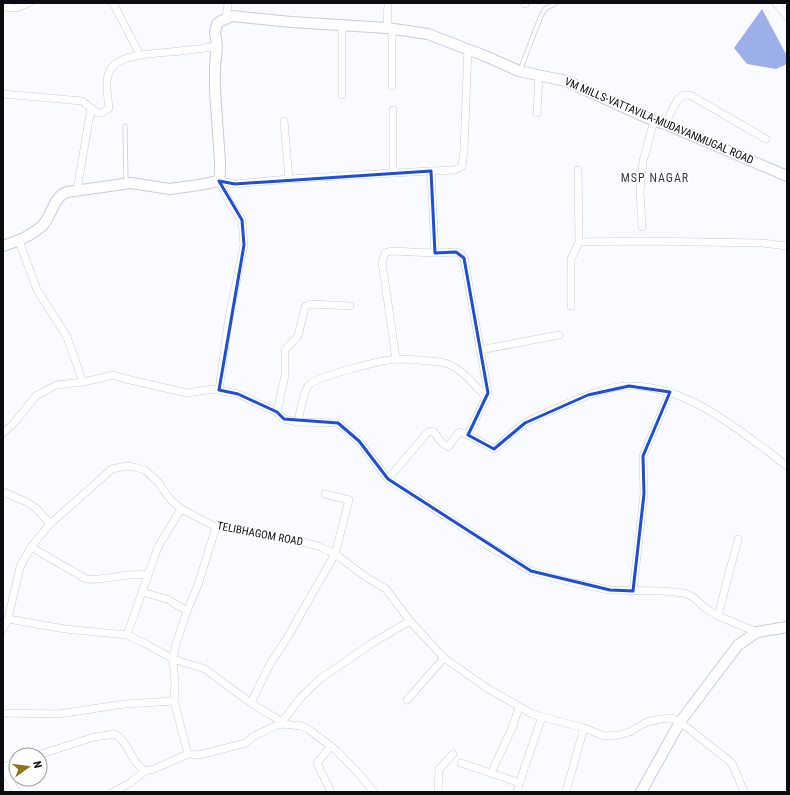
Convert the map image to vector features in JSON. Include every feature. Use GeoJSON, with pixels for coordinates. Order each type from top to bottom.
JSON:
{"type":"FeatureCollection","features":[{"type":"Feature","properties":{"kind":"street"},"geometry":{"type":"LineString","coordinates":[[3,7],[16,8],[29,3]]}},
{"type":"Feature","properties":{"kind":"street"},"geometry":{"type":"LineString","coordinates":[[113,3],[140,55]]}},
{"type":"Feature","properties":{"kind":"street"},"geometry":{"type":"LineString","coordinates":[[219,390],[229,317],[244,245],[242,220],[230,203],[219,181],[220,167],[214,66],[217,46],[215,32],[217,24],[226,19],[228,3]]}},
{"type":"Feature","properties":{"kind":"street"},"geometry":{"type":"LineString","coordinates":[[388,3],[392,86]]}},
{"type":"Feature","properties":{"kind":"street"},"geometry":{"type":"LineString","coordinates":[[776,3],[787,17]]}},
{"type":"Feature","properties":{"kind":"street","name":"VM MILLS-VATTAVILA-MUDAVANMUGAL ROAD"},"geometry":{"type":"LineString","coordinates":[[226,19],[232,16],[291,22],[390,28],[428,34],[520,71],[566,81],[654,121],[665,124],[787,176]]}},
{"type":"Feature","properties":{"kind":"street"},"geometry":{"type":"LineString","coordinates":[[342,25],[342,95]]}},
{"type":"Feature","properties":{"kind":"street"},"geometry":{"type":"LineString","coordinates":[[3,94],[82,101],[94,112],[100,113],[109,108],[107,87],[108,74],[113,66],[121,60],[140,55],[196,50],[217,46]]}},
{"type":"Feature","properties":{"kind":"street"},"geometry":{"type":"LineString","coordinates":[[3,246],[19,241],[42,226],[61,194],[77,190],[126,183],[170,189],[219,181],[235,184],[288,178],[455,170],[462,166],[464,150],[468,49]]}},
{"type":"Feature","properties":{"kind":"street"},"geometry":{"type":"LineString","coordinates":[[537,113],[539,75]]}},
{"type":"Feature","properties":{"kind":"street"},"geometry":{"type":"LineString","coordinates":[[665,124],[678,99],[684,95],[690,95],[766,139]]}},
{"type":"Feature","properties":{"kind":"street"},"geometry":{"type":"LineString","coordinates":[[77,190],[91,108]]}},
{"type":"Feature","properties":{"kind":"street"},"geometry":{"type":"LineString","coordinates":[[393,110],[393,173]]}},
{"type":"Feature","properties":{"kind":"street"},"geometry":{"type":"LineString","coordinates":[[284,121],[288,178]]}},
{"type":"Feature","properties":{"kind":"street"},"geometry":{"type":"LineString","coordinates":[[642,227],[640,191],[642,161],[654,121]]}},
{"type":"Feature","properties":{"kind":"street"},"geometry":{"type":"LineString","coordinates":[[571,306],[571,259],[580,242],[578,170]]}},
{"type":"Feature","properties":{"kind":"street"},"geometry":{"type":"LineString","coordinates":[[431,171],[435,253]]}},
{"type":"Feature","properties":{"kind":"street"},"geometry":{"type":"LineString","coordinates":[[19,241],[37,290],[67,337],[83,382]]}},
{"type":"Feature","properties":{"kind":"street"},"geometry":{"type":"LineString","coordinates":[[580,242],[643,241],[762,243],[787,246]]}},
{"type":"Feature","properties":{"kind":"street"},"geometry":{"type":"LineString","coordinates":[[396,359],[382,262],[385,253],[392,251],[435,253],[456,252],[461,254],[464,258],[488,393],[468,435]]}},
{"type":"Feature","properties":{"kind":"street"},"geometry":{"type":"LineString","coordinates":[[277,412],[285,375],[285,350],[298,336],[305,307],[310,304],[350,306]]}},
{"type":"Feature","properties":{"kind":"street"},"geometry":{"type":"LineString","coordinates":[[480,350],[559,335]]}},
{"type":"Feature","properties":{"kind":"street"},"geometry":{"type":"LineString","coordinates":[[298,422],[309,385],[315,380],[355,368],[396,359],[444,363],[460,372],[486,398]]}},
{"type":"Feature","properties":{"kind":"street"},"geometry":{"type":"LineString","coordinates":[[3,433],[14,423],[36,396],[56,385],[83,382],[114,375],[187,393],[213,389],[238,394],[277,412],[284,419],[298,422],[338,423],[359,441],[388,479],[470,532],[485,544],[531,571],[603,589],[684,593],[693,597],[704,607],[718,616],[757,632]]}},
{"type":"Feature","properties":{"kind":"street"},"geometry":{"type":"LineString","coordinates":[[388,479],[428,432],[433,431],[442,443],[448,447],[459,432],[468,435],[494,449],[502,445],[513,431],[540,415],[588,395],[614,388],[629,386],[647,387],[670,392],[703,406],[756,442],[787,466]]}},
{"type":"Feature","properties":{"kind":"street"},"geometry":{"type":"LineString","coordinates":[[633,591],[644,494],[643,456],[670,392]]}},
{"type":"Feature","properties":{"kind":"street","name":"TELIBHAGOM ROAD"},"geometry":{"type":"LineString","coordinates":[[3,629],[8,619],[20,567],[31,547],[50,524],[112,469],[126,466],[134,467],[145,470],[159,483],[170,499],[181,509],[216,526],[275,535],[318,546],[335,554],[366,577],[386,589],[410,621],[444,658],[486,688],[532,714],[584,728],[604,736],[619,735],[647,722],[661,719],[672,718],[680,722]]}},
{"type":"Feature","properties":{"kind":"street"},"geometry":{"type":"LineString","coordinates":[[3,492],[28,502],[37,509],[50,524]]}},
{"type":"Feature","properties":{"kind":"street"},"geometry":{"type":"LineString","coordinates":[[251,703],[270,664],[287,638],[335,554],[349,500],[325,494]]}},
{"type":"Feature","properties":{"kind":"street"},"geometry":{"type":"LineString","coordinates":[[127,635],[147,575],[158,548],[181,509]]}},
{"type":"Feature","properties":{"kind":"street"},"geometry":{"type":"LineString","coordinates":[[188,754],[174,701],[175,684],[173,659],[176,644],[187,611],[198,585],[216,526]]}},
{"type":"Feature","properties":{"kind":"street"},"geometry":{"type":"LineString","coordinates":[[718,616],[738,539]]}},
{"type":"Feature","properties":{"kind":"street"},"geometry":{"type":"LineString","coordinates":[[31,547],[86,579],[95,580],[134,575],[147,575]]}},
{"type":"Feature","properties":{"kind":"street"},"geometry":{"type":"LineString","coordinates":[[142,592],[167,599],[187,611]]}},
{"type":"Feature","properties":{"kind":"street"},"geometry":{"type":"LineString","coordinates":[[8,619],[65,629],[127,635],[173,659],[205,669],[230,689],[282,723],[302,726],[308,729],[331,746],[353,767],[371,791]]}},
{"type":"Feature","properties":{"kind":"street"},"geometry":{"type":"LineString","coordinates":[[113,792],[130,783],[145,771],[154,769],[188,754],[199,755],[246,743],[252,737],[282,723],[302,696],[320,679],[374,642],[410,621]]}},
{"type":"Feature","properties":{"kind":"street"},"geometry":{"type":"LineString","coordinates":[[641,792],[680,722],[738,645],[757,632],[787,627]]}},
{"type":"Feature","properties":{"kind":"street"},"geometry":{"type":"LineString","coordinates":[[407,700],[444,658]]}},
{"type":"Feature","properties":{"kind":"street"},"geometry":{"type":"LineString","coordinates":[[3,714],[59,714],[124,704],[174,701]]}},
{"type":"Feature","properties":{"kind":"street"},"geometry":{"type":"LineString","coordinates":[[491,774],[513,726],[519,707]]}},
{"type":"Feature","properties":{"kind":"street"},"geometry":{"type":"LineString","coordinates":[[517,792],[542,717]]}},
{"type":"Feature","properties":{"kind":"street"},"geometry":{"type":"LineString","coordinates":[[680,722],[732,762],[744,792]]}},
{"type":"Feature","properties":{"kind":"street"},"geometry":{"type":"LineString","coordinates":[[566,792],[584,728]]}},
{"type":"Feature","properties":{"kind":"street"},"geometry":{"type":"LineString","coordinates":[[48,752],[94,737],[115,734],[122,738],[138,766],[145,771]]}},
{"type":"Feature","properties":{"kind":"street"},"geometry":{"type":"LineString","coordinates":[[331,746],[317,763],[331,792]]}},
{"type":"Feature","properties":{"kind":"street"},"geometry":{"type":"LineString","coordinates":[[438,792],[439,769],[453,754]]}},
{"type":"Feature","properties":{"kind":"street"},"geometry":{"type":"LineString","coordinates":[[461,763],[491,774],[520,782]]}},
{"type":"Feature","properties":{"kind":"street"},"geometry":{"type":"LineString","coordinates":[[3,767],[17,792]]}},
{"type":"Feature","properties":{"kind":"lane"},"geometry":{"type":"LineString","coordinates":[[520,71],[541,16],[545,9],[556,3]]}},
{"type":"Feature","properties":{"kind":"lane"},"geometry":{"type":"LineString","coordinates":[[124,126],[126,183]]}},
{"type":"Feature","properties":{"kind":"highlighted area"},"geometry":{"type":"Polygon","coordinates":[[[431,171],[435,253],[456,252],[464,258],[488,393],[468,435],[494,449],[525,423],[588,395],[629,386],[670,392],[643,456],[644,494],[633,591],[610,590],[531,571],[388,479],[359,441],[338,423],[284,419],[277,412],[238,394],[219,390],[244,245],[242,220],[219,181],[235,184],[431,171]]]}},
{"type":"Feature","properties":{"kind":"water"},"geometry":{"type":"Polygon","coordinates":[[[762,9],[787,56],[787,64],[776,69],[747,64],[734,48],[762,9]]]}},
{"type":"Feature","properties":{"kind":"district","name":"MSP NAGAR"},"geometry":{"type":"Point","coordinates":[655,178]}}]}
